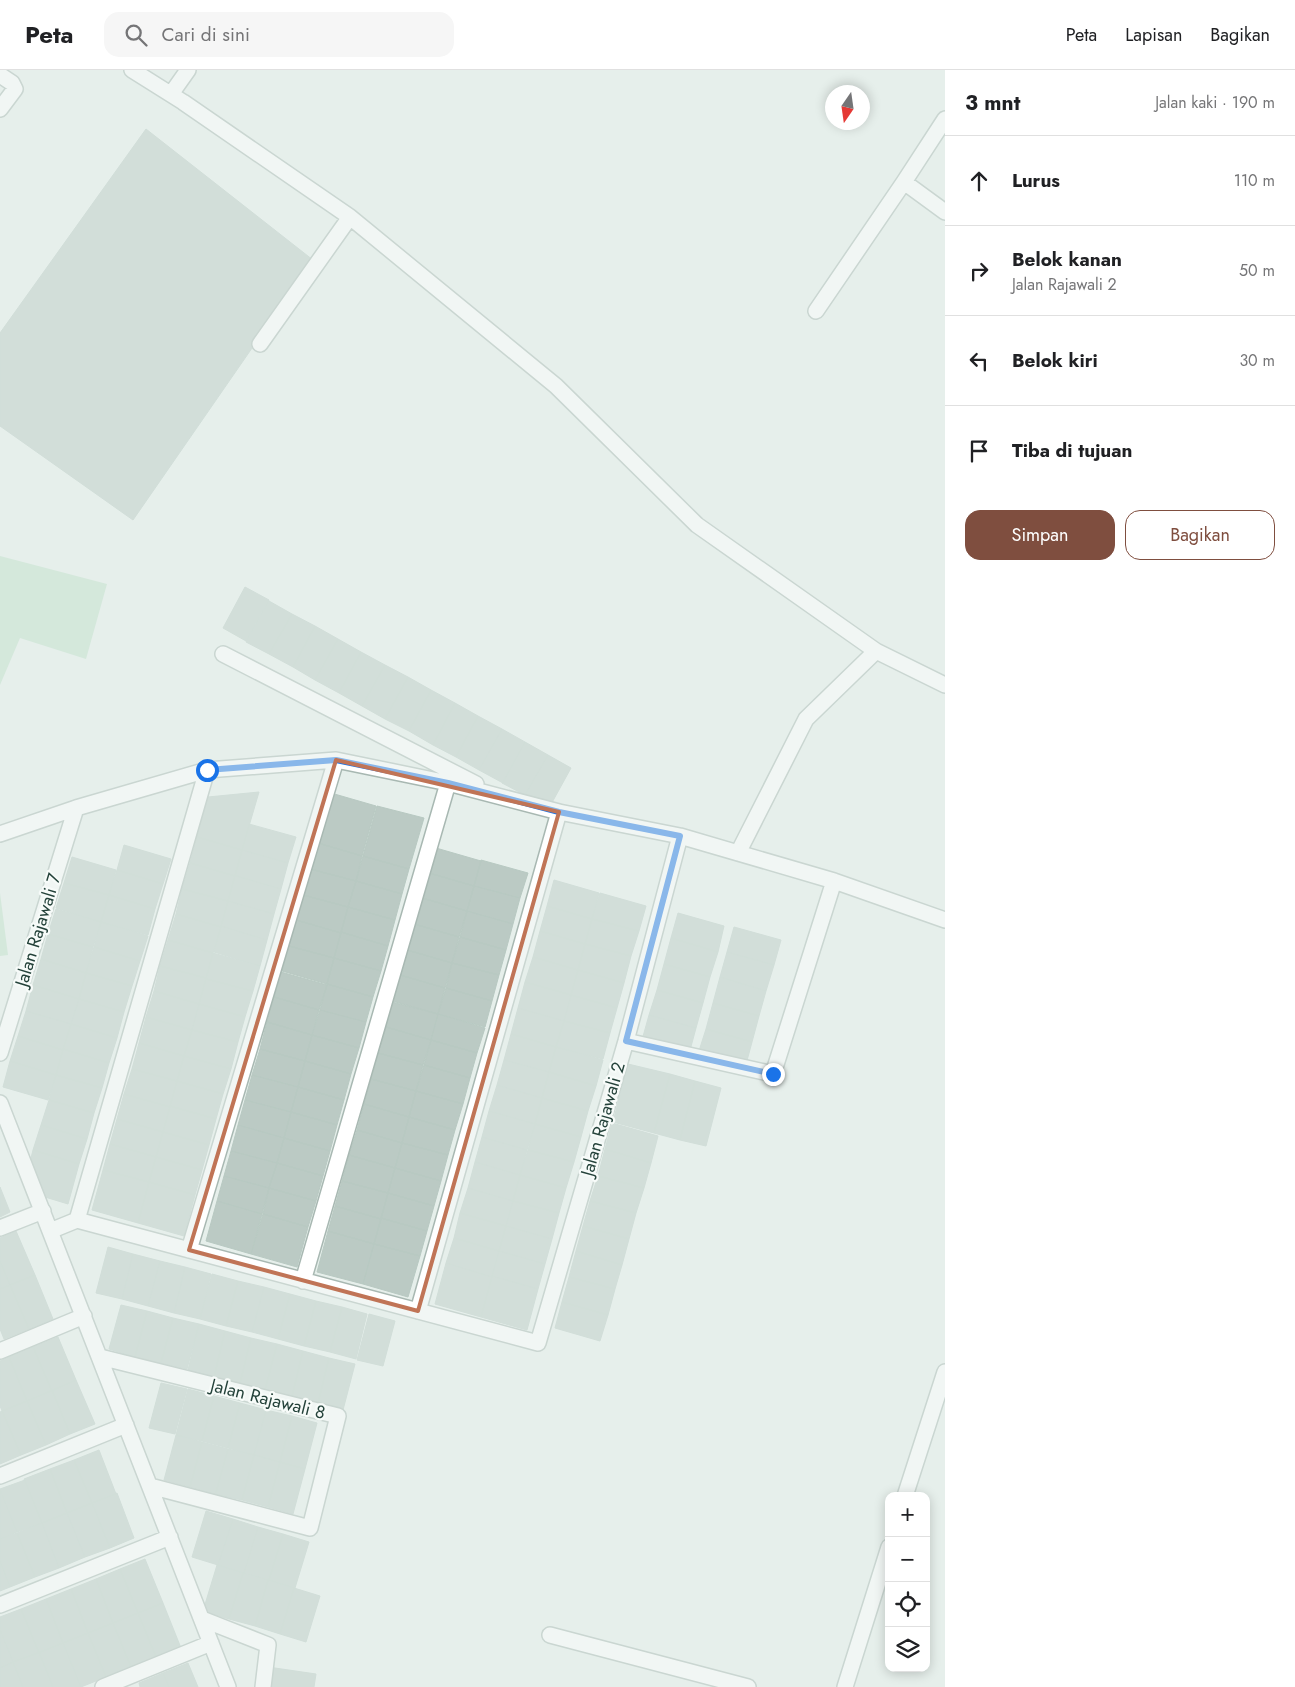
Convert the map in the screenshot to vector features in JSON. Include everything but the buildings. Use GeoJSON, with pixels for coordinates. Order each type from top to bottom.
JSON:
{"type":"FeatureCollection","features":[{"type":"Feature","properties":{"kind":"street"},"geometry":{"type":"LineString","coordinates":[[132,70],[171,94],[350,217],[556,386],[697,525],[876,651],[945,685]]}},
{"type":"Feature","properties":{"kind":"street"},"geometry":{"type":"LineString","coordinates":[[171,94],[188,70]]}},
{"type":"Feature","properties":{"kind":"street"},"geometry":{"type":"LineString","coordinates":[[0,75],[12,83],[15,89],[0,109]]}},
{"type":"Feature","properties":{"kind":"street"},"geometry":{"type":"LineString","coordinates":[[816,311],[945,119]]}},
{"type":"Feature","properties":{"kind":"street"},"geometry":{"type":"LineString","coordinates":[[904,182],[945,212]]}},
{"type":"Feature","properties":{"kind":"street"},"geometry":{"type":"LineString","coordinates":[[260,344],[350,217]]}},
{"type":"Feature","properties":{"kind":"street"},"geometry":{"type":"LineString","coordinates":[[738,852],[806,719],[876,651]]}},
{"type":"Feature","properties":{"kind":"street"},"geometry":{"type":"LineString","coordinates":[[223,654],[506,799]]}},
{"type":"Feature","properties":{"kind":"street"},"geometry":{"type":"LineString","coordinates":[[190,1250],[336,760]]}},
{"type":"Feature","properties":{"kind":"street"},"geometry":{"type":"LineString","coordinates":[[0,834],[76,808],[207,770],[336,760],[448,783],[559,812],[680,836],[834,881],[945,920]]}},
{"type":"Feature","properties":{"kind":"street"},"geometry":{"type":"LineString","coordinates":[[78,1220],[207,770]]}},
{"type":"Feature","properties":{"kind":"street"},"geometry":{"type":"LineString","coordinates":[[303,1280],[448,783]]}},
{"type":"Feature","properties":{"kind":"street","name":"Jalan Rajawali 7"},"geometry":{"type":"LineString","coordinates":[[0,1052],[76,808]]}},
{"type":"Feature","properties":{"kind":"street"},"geometry":{"type":"LineString","coordinates":[[50,1231],[78,1220],[418,1311],[559,812]]}},
{"type":"Feature","properties":{"kind":"street","name":"Jalan Rajawali 2"},"geometry":{"type":"LineString","coordinates":[[418,1311],[538,1343],[626,1041],[680,836]]}},
{"type":"Feature","properties":{"kind":"street"},"geometry":{"type":"LineString","coordinates":[[626,1041],[773,1074],[834,881]]}},
{"type":"Feature","properties":{"kind":"street"},"geometry":{"type":"LineString","coordinates":[[0,1103],[228,1687]]}},
{"type":"Feature","properties":{"kind":"street"},"geometry":{"type":"LineString","coordinates":[[0,1228],[43,1211]]}},
{"type":"Feature","properties":{"kind":"street"},"geometry":{"type":"LineString","coordinates":[[0,1351],[84,1316]]}},
{"type":"Feature","properties":{"kind":"street","name":"Jalan Rajawali 8"},"geometry":{"type":"LineString","coordinates":[[100,1357],[338,1416],[310,1528],[150,1486]]}},
{"type":"Feature","properties":{"kind":"street"},"geometry":{"type":"LineString","coordinates":[[906,1492],[945,1372]]}},
{"type":"Feature","properties":{"kind":"street"},"geometry":{"type":"LineString","coordinates":[[0,1476],[126,1425]]}},
{"type":"Feature","properties":{"kind":"street"},"geometry":{"type":"LineString","coordinates":[[0,1605],[170,1537]]}},
{"type":"Feature","properties":{"kind":"street"},"geometry":{"type":"LineString","coordinates":[[845,1687],[885,1560]]}},
{"type":"Feature","properties":{"kind":"street"},"geometry":{"type":"LineString","coordinates":[[202,1619],[268,1644],[263,1687]]}},
{"type":"Feature","properties":{"kind":"street"},"geometry":{"type":"LineString","coordinates":[[550,1635],[748,1687]]}},
{"type":"Feature","properties":{"kind":"street"},"geometry":{"type":"LineString","coordinates":[[103,1687],[211,1643]]}},
{"type":"Feature","properties":{"kind":"highlighted area"},"geometry":{"type":"Polygon","coordinates":[[[336,760],[559,812],[418,1311],[189,1250],[336,760]]]}},
{"type":"Feature","properties":{"kind":"green space"},"geometry":{"type":"Polygon","coordinates":[[[0,556],[107,584],[86,659],[20,638],[0,685],[0,556]]]}},
{"type":"Feature","properties":{"kind":"green space"},"geometry":{"type":"Polygon","coordinates":[[[0,893],[8,955],[0,956],[0,893]]]}},
{"type":"Feature","properties":{"kind":"route"},"geometry":{"type":"LineString","coordinates":[[207,770],[336,760],[448,783],[559,812],[680,836],[626,1041],[773,1074]]}}]}
